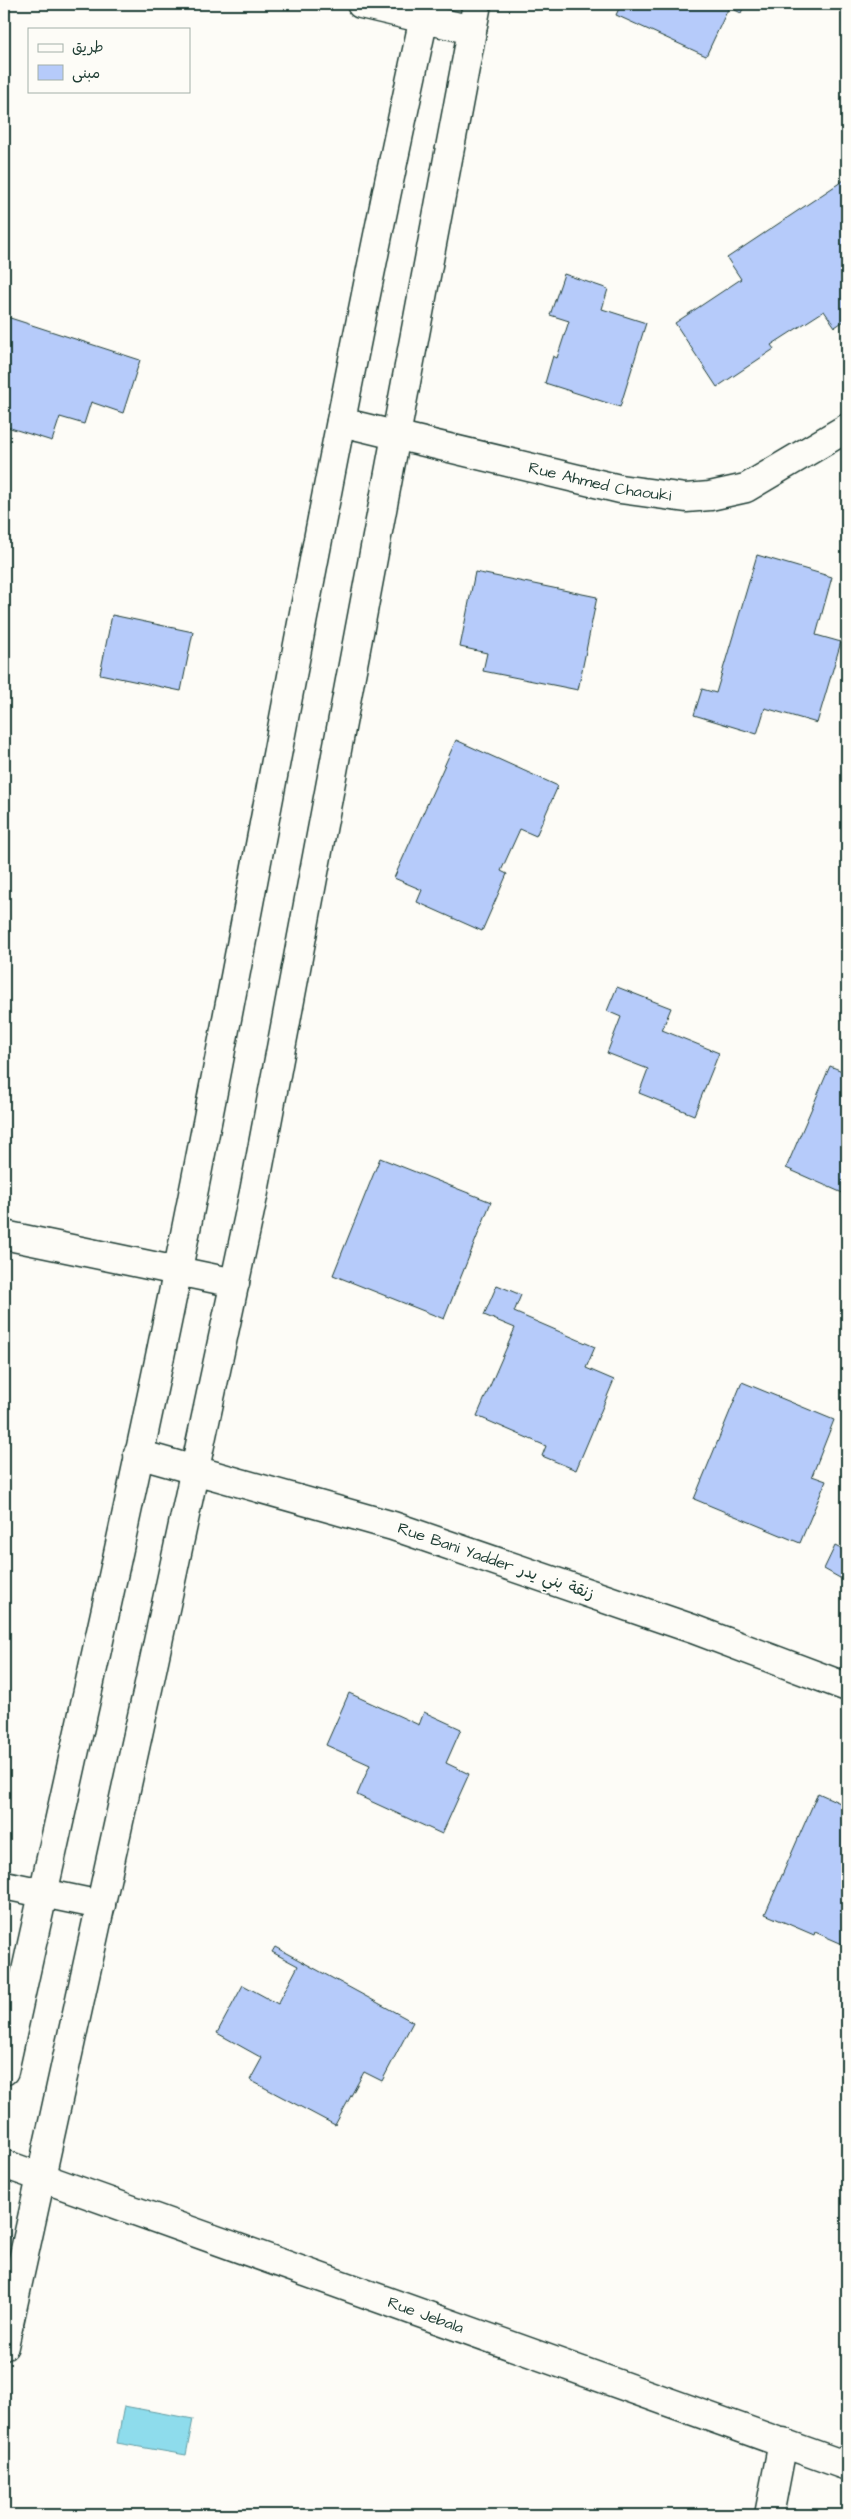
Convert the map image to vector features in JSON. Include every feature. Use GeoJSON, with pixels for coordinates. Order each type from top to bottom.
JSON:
{"type":"FeatureCollection","features":[{"type":"Feature","properties":{"kind":"street"},"geometry":{"type":"LineString","coordinates":[[361,4],[426,12],[472,30]]}},
{"type":"Feature","properties":{"kind":"street"},"geometry":{"type":"LineString","coordinates":[[4,2346],[254,1192],[477,4]]}},
{"type":"Feature","properties":{"kind":"street"},"geometry":{"type":"LineString","coordinates":[[4,2071],[12,1998],[43,1893],[177,1271],[341,422],[426,12]]}},
{"type":"Feature","properties":{"kind":"street","name":"Rue Ahmed Chaouki"},"geometry":{"type":"LineString","coordinates":[[341,422],[620,489],[686,498],[710,496],[746,488],[847,428]]}},
{"type":"Feature","properties":{"kind":"street"},"geometry":{"type":"LineString","coordinates":[[4,1236],[235,1283]]}},
{"type":"Feature","properties":{"kind":"street","name":"Rue Bani Yadder زنقة بني يدر"},"geometry":{"type":"LineString","coordinates":[[138,1454],[393,1526],[693,1629],[847,1687]]}},
{"type":"Feature","properties":{"kind":"street"},"geometry":{"type":"LineString","coordinates":[[4,1885],[101,1905]]}},
{"type":"Feature","properties":{"kind":"street","name":"Rue Jebala"},"geometry":{"type":"LineString","coordinates":[[4,2164],[847,2466]]}},
{"type":"Feature","properties":{"kind":"street"},"geometry":{"type":"LineString","coordinates":[[769,2515],[783,2442]]}},
{"type":"Feature","properties":{"kind":"water"},"geometry":{"type":"Polygon","coordinates":[[[124,2406],[193,2419],[186,2455],[117,2443],[124,2406]]]}},
{"type":"Feature","properties":{"kind":"building"},"geometry":{"type":"Polygon","coordinates":[[[621,4],[745,4],[741,13],[729,7],[706,56],[616,15],[621,4]]]}},
{"type":"Feature","properties":{"kind":"building"},"geometry":{"type":"Polygon","coordinates":[[[847,178],[847,319],[835,327],[824,311],[771,345],[774,349],[717,387],[675,323],[741,279],[727,258],[847,178]]]}},
{"type":"Feature","properties":{"kind":"building"},"geometry":{"type":"Polygon","coordinates":[[[564,274],[608,289],[602,309],[646,323],[620,407],[545,383],[553,356],[557,358],[569,321],[550,315],[564,274]]]}},
{"type":"Feature","properties":{"kind":"building"},"geometry":{"type":"Polygon","coordinates":[[[4,316],[140,360],[123,413],[91,402],[84,424],[60,417],[52,441],[4,426],[4,316]]]}},
{"type":"Feature","properties":{"kind":"building"},"geometry":{"type":"Polygon","coordinates":[[[757,555],[832,577],[816,635],[841,642],[817,723],[765,708],[757,734],[694,715],[702,689],[716,693],[757,555]]]}},
{"type":"Feature","properties":{"kind":"building"},"geometry":{"type":"Polygon","coordinates":[[[475,572],[597,597],[578,690],[483,671],[487,653],[460,647],[475,572]]]}},
{"type":"Feature","properties":{"kind":"building"},"geometry":{"type":"Polygon","coordinates":[[[112,615],[193,632],[181,691],[100,674],[112,615]]]}},
{"type":"Feature","properties":{"kind":"building"},"geometry":{"type":"Polygon","coordinates":[[[456,740],[558,786],[536,836],[520,829],[501,871],[507,874],[482,931],[417,902],[422,890],[394,878],[456,740]]]}},
{"type":"Feature","properties":{"kind":"building"},"geometry":{"type":"Polygon","coordinates":[[[617,987],[671,1008],[662,1030],[719,1053],[694,1115],[639,1093],[648,1069],[607,1053],[621,1017],[607,1011],[617,987]]]}},
{"type":"Feature","properties":{"kind":"building"},"geometry":{"type":"Polygon","coordinates":[[[830,1066],[847,1073],[847,1195],[786,1168],[830,1066]]]}},
{"type":"Feature","properties":{"kind":"building"},"geometry":{"type":"Polygon","coordinates":[[[380,1158],[491,1202],[444,1319],[333,1275],[380,1158]]]}},
{"type":"Feature","properties":{"kind":"building"},"geometry":{"type":"Polygon","coordinates":[[[497,1285],[521,1295],[514,1312],[595,1347],[586,1368],[614,1380],[576,1470],[542,1456],[546,1446],[477,1416],[515,1328],[484,1315],[497,1285]]]}},
{"type":"Feature","properties":{"kind":"building"},"geometry":{"type":"Polygon","coordinates":[[[742,1382],[834,1420],[812,1476],[826,1481],[800,1543],[694,1499],[742,1382]]]}},
{"type":"Feature","properties":{"kind":"building"},"geometry":{"type":"Polygon","coordinates":[[[835,1546],[847,1552],[847,1582],[824,1569],[835,1546]]]}},
{"type":"Feature","properties":{"kind":"building"},"geometry":{"type":"Polygon","coordinates":[[[349,1693],[419,1725],[424,1712],[461,1729],[446,1763],[469,1774],[442,1834],[357,1795],[370,1765],[326,1745],[349,1693]]]}},
{"type":"Feature","properties":{"kind":"building"},"geometry":{"type":"Polygon","coordinates":[[[818,1793],[847,1806],[847,1946],[815,1932],[814,1935],[765,1914],[818,1793]]]}},
{"type":"Feature","properties":{"kind":"building"},"geometry":{"type":"Polygon","coordinates":[[[275,1947],[413,2022],[382,2081],[364,2072],[335,2125],[250,2080],[262,2058],[217,2033],[243,1985],[278,2004],[298,1966],[272,1952],[275,1947]]]}}]}
